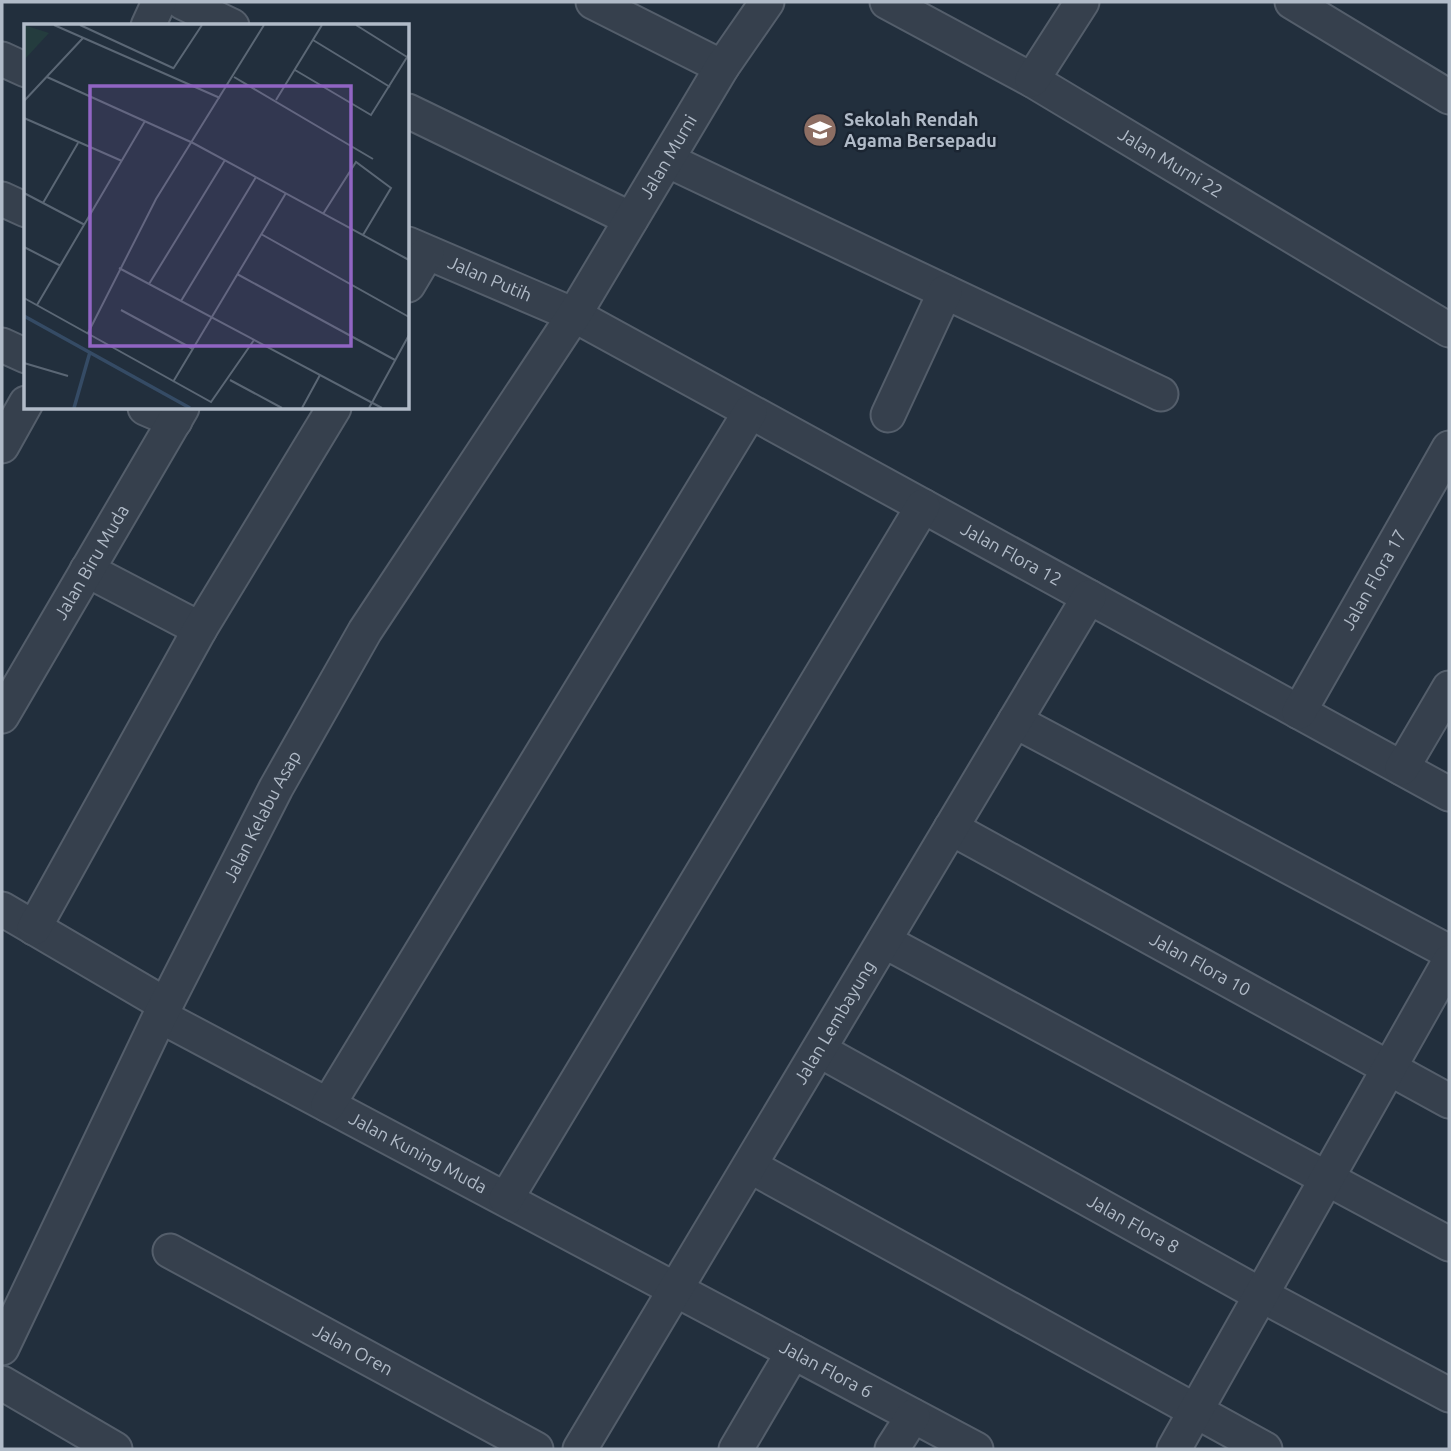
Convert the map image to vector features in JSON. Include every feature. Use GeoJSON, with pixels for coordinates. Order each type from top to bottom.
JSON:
{"type":"FeatureCollection","features":[{"type":"Feature","properties":{"kind":"street"},"geometry":{"type":"LineString","coordinates":[[149,24],[159,2]]}},
{"type":"Feature","properties":{"kind":"street"},"geometry":{"type":"LineString","coordinates":[[181,2],[228,24]]}},
{"type":"Feature","properties":{"kind":"street"},"geometry":{"type":"LineString","coordinates":[[593,2],[722,67]]}},
{"type":"Feature","properties":{"kind":"street","name":"Jalan Murni"},"geometry":{"type":"LineString","coordinates":[[574,315],[722,67],[767,2]]}},
{"type":"Feature","properties":{"kind":"street","name":"Jalan Murni 22"},"geometry":{"type":"LineString","coordinates":[[887,2],[922,10],[1032,80],[1449,330]]}},
{"type":"Feature","properties":{"kind":"street"},"geometry":{"type":"LineString","coordinates":[[1032,80],[1082,2]]}},
{"type":"Feature","properties":{"kind":"street"},"geometry":{"type":"LineString","coordinates":[[1292,2],[1449,97]]}},
{"type":"Feature","properties":{"kind":"street"},"geometry":{"type":"LineString","coordinates":[[2,59],[24,68]]}},
{"type":"Feature","properties":{"kind":"street"},"geometry":{"type":"LineString","coordinates":[[410,112],[631,219]]}},
{"type":"Feature","properties":{"kind":"street"},"geometry":{"type":"LineString","coordinates":[[667,160],[1161,394]]}},
{"type":"Feature","properties":{"kind":"street"},"geometry":{"type":"LineString","coordinates":[[2,199],[24,209]]}},
{"type":"Feature","properties":{"kind":"street"},"geometry":{"type":"LineString","coordinates":[[410,278],[418,248]]}},
{"type":"Feature","properties":{"kind":"street","name":"Jalan Putih"},"geometry":{"type":"LineString","coordinates":[[418,248],[574,315]]}},
{"type":"Feature","properties":{"kind":"street"},"geometry":{"type":"LineString","coordinates":[[888,415],[945,292]]}},
{"type":"Feature","properties":{"kind":"street","name":"Jalan Flora 12"},"geometry":{"type":"LineString","coordinates":[[574,315],[1449,794]]}},
{"type":"Feature","properties":{"kind":"street","name":"Jalan Kelabu Asap"},"geometry":{"type":"LineString","coordinates":[[2,1348],[163,1010],[276,788],[365,631],[574,315]]}},
{"type":"Feature","properties":{"kind":"street"},"geometry":{"type":"LineString","coordinates":[[2,345],[24,355]]}},
{"type":"Feature","properties":{"kind":"street"},"geometry":{"type":"LineString","coordinates":[[2,446],[24,407]]}},
{"type":"Feature","properties":{"kind":"street"},"geometry":{"type":"LineString","coordinates":[[34,928],[200,629],[333,410]]}},
{"type":"Feature","properties":{"kind":"street","name":"Jalan Biru Muda"},"geometry":{"type":"LineString","coordinates":[[2,716],[87,570],[167,412]]}},
{"type":"Feature","properties":{"kind":"street"},"geometry":{"type":"LineString","coordinates":[[328,1105],[750,412]]}},
{"type":"Feature","properties":{"kind":"street","name":"Jalan Flora 17"},"geometry":{"type":"LineString","coordinates":[[1299,712],[1449,448]]}},
{"type":"Feature","properties":{"kind":"street"},"geometry":{"type":"LineString","coordinates":[[506,1199],[923,506]]}},
{"type":"Feature","properties":{"kind":"street"},"geometry":{"type":"LineString","coordinates":[[87,570],[200,629]]}},
{"type":"Feature","properties":{"kind":"street","name":"Jalan Lembayung"},"geometry":{"type":"LineString","coordinates":[[580,1449],[1089,597]]}},
{"type":"Feature","properties":{"kind":"street"},"geometry":{"type":"LineString","coordinates":[[1402,768],[1449,688]]}},
{"type":"Feature","properties":{"kind":"street"},"geometry":{"type":"LineString","coordinates":[[1015,721],[1449,952]]}},
{"type":"Feature","properties":{"kind":"street","name":"Jalan Flora 10"},"geometry":{"type":"LineString","coordinates":[[951,828],[1449,1101]]}},
{"type":"Feature","properties":{"kind":"street","name":"Jalan Kuning Muda"},"geometry":{"type":"LineString","coordinates":[[2,909],[163,1010],[328,1105],[676,1290]]}},
{"type":"Feature","properties":{"kind":"street"},"geometry":{"type":"LineString","coordinates":[[884,941],[1449,1244]]}},
{"type":"Feature","properties":{"kind":"street"},"geometry":{"type":"LineString","coordinates":[[1174,1449],[1449,962]]}},
{"type":"Feature","properties":{"kind":"street","name":"Jalan Flora 8"},"geometry":{"type":"LineString","coordinates":[[819,1049],[1261,1295],[1449,1395]]}},
{"type":"Feature","properties":{"kind":"street"},"geometry":{"type":"LineString","coordinates":[[750,1166],[1265,1449]]}},
{"type":"Feature","properties":{"kind":"street","name":"Jalan Oren"},"geometry":{"type":"LineString","coordinates":[[170,1251],[537,1449]]}},
{"type":"Feature","properties":{"kind":"street","name":"Jalan Flora 6"},"geometry":{"type":"LineString","coordinates":[[676,1290],[976,1449]]}},
{"type":"Feature","properties":{"kind":"street"},"geometry":{"type":"LineString","coordinates":[[736,1449],[793,1352]]}},
{"type":"Feature","properties":{"kind":"street"},"geometry":{"type":"LineString","coordinates":[[2,1383],[115,1449]]}},
{"type":"Feature","properties":{"kind":"street"},"geometry":{"type":"LineString","coordinates":[[892,1449],[913,1416]]}},
{"type":"Feature","properties":{"kind":"place","name":"Sekolah Rendah Agama Bersepadu"},"geometry":{"type":"Point","coordinates":[820,130]}}]}
